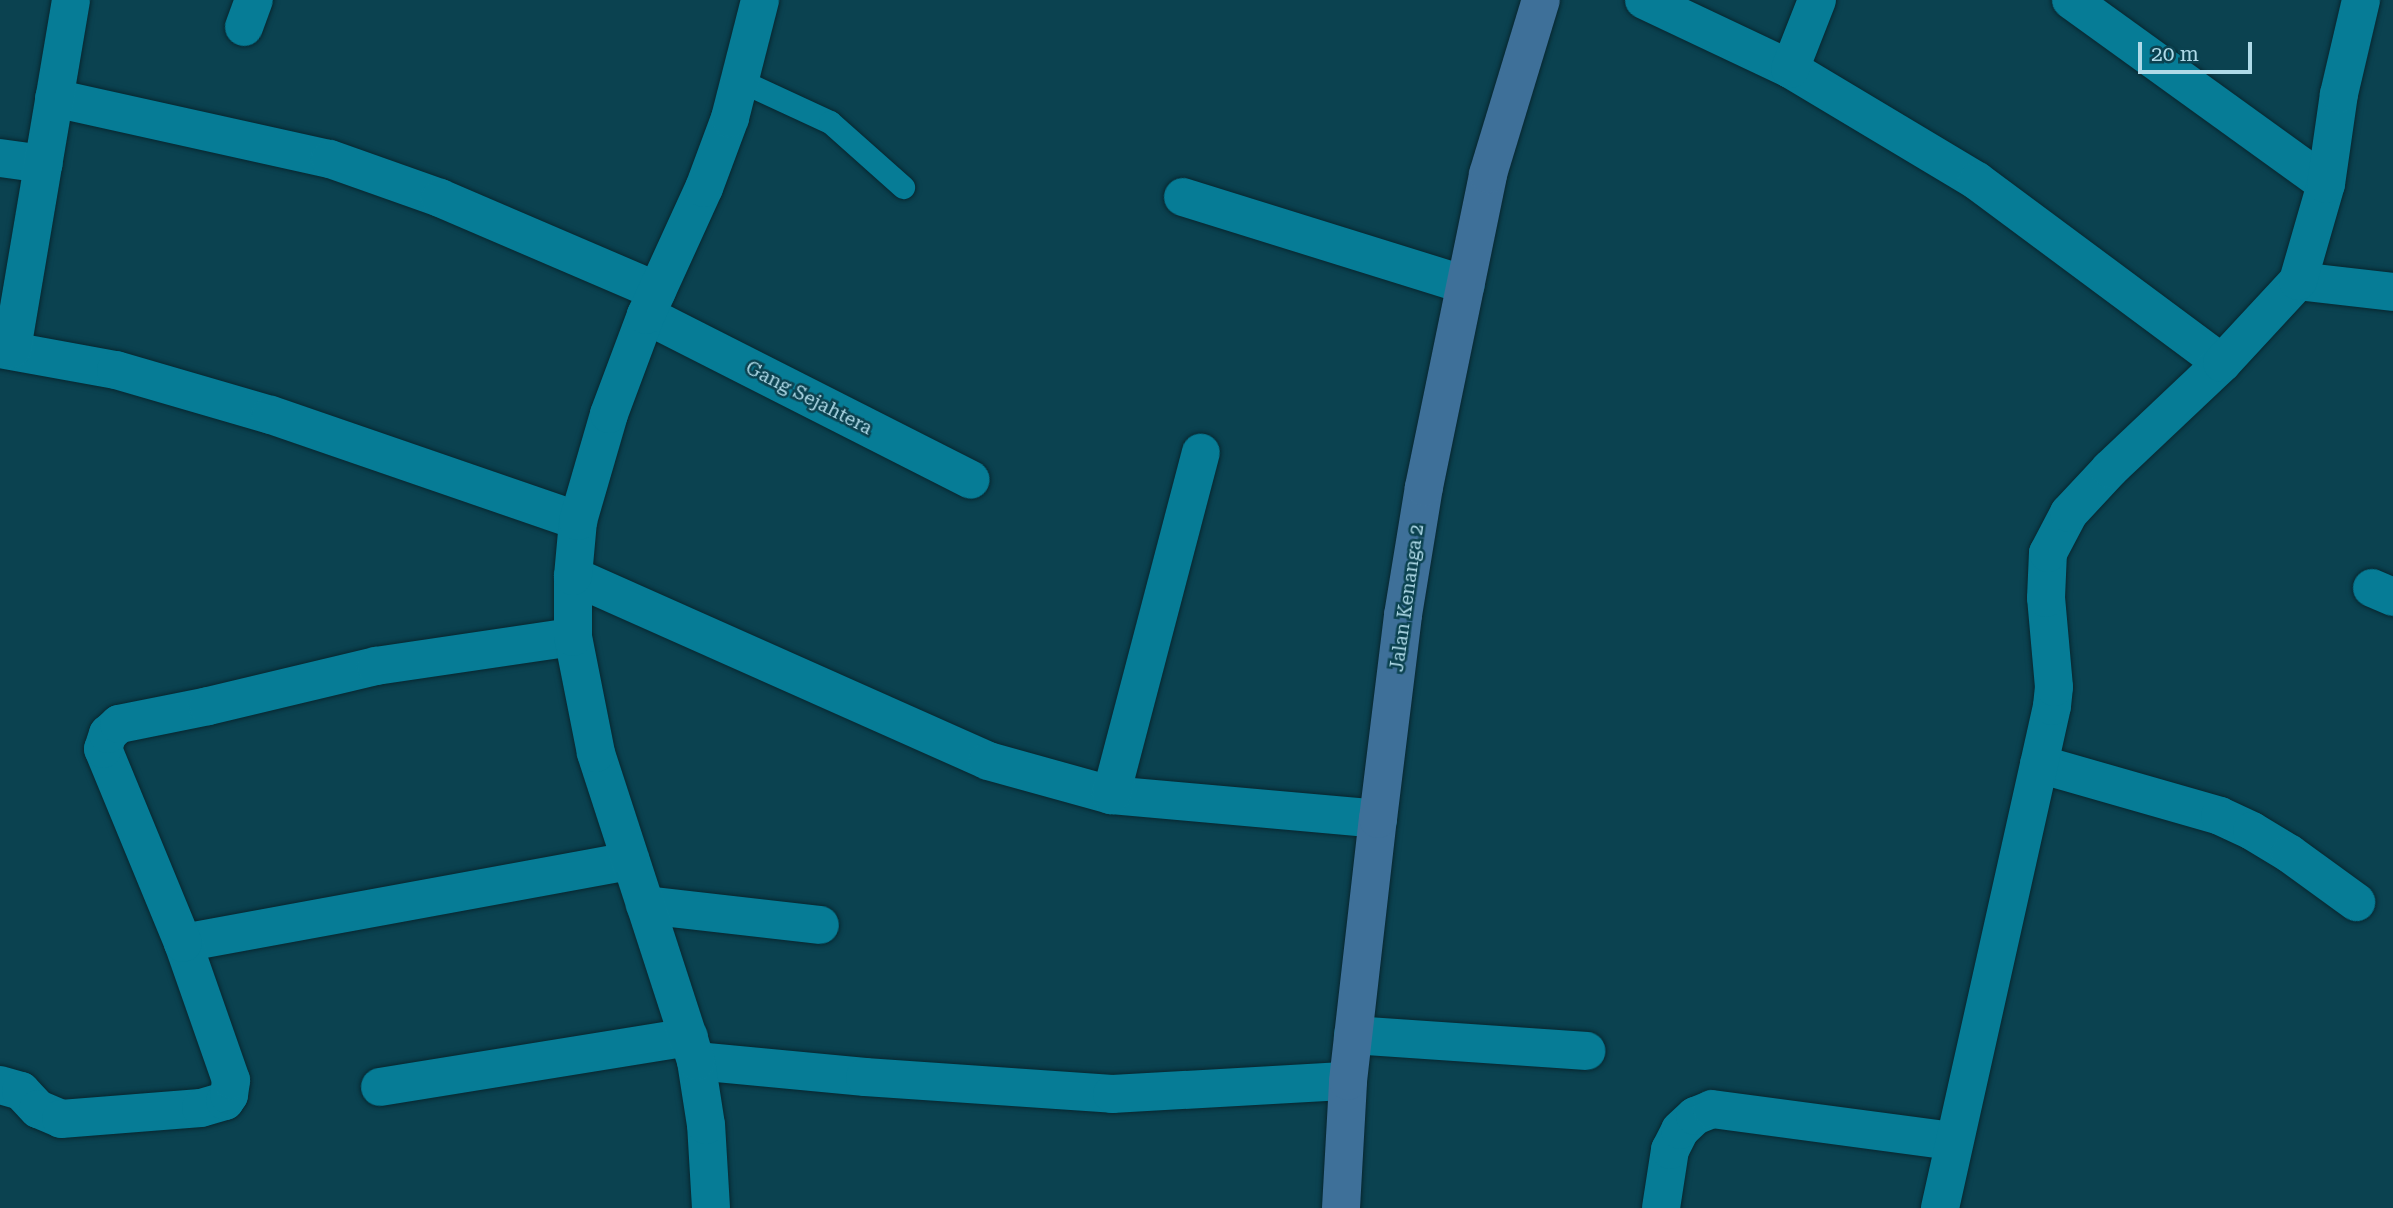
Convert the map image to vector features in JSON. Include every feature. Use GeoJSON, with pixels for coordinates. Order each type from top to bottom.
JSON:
{"type":"FeatureCollection","features":[{"type":"Feature","properties":{"kind":"main road","name":"Jalan Kenanga 2"},"geometry":{"type":"LineString","coordinates":[[1341,1208],[1353,1035],[1378,819],[1414,551],[1488,174],[1541,0]]}},
{"type":"Feature","properties":{"kind":"street"},"geometry":{"type":"LineString","coordinates":[[71,0],[44,164],[6,349],[116,370],[271,415],[578,521]]}},
{"type":"Feature","properties":{"kind":"street"},"geometry":{"type":"LineString","coordinates":[[711,1208],[706,1125],[692,1049],[596,753],[573,637],[573,576],[578,521],[609,414],[652,303],[704,188],[730,118],[760,0]]}},
{"type":"Feature","properties":{"kind":"street"},"geometry":{"type":"LineString","coordinates":[[1644,0],[1790,69],[1978,181],[2222,363]]}},
{"type":"Feature","properties":{"kind":"street"},"geometry":{"type":"LineString","coordinates":[[1790,69],[1817,0]]}},
{"type":"Feature","properties":{"kind":"street"},"geometry":{"type":"LineString","coordinates":[[2071,0],[2326,184]]}},
{"type":"Feature","properties":{"kind":"street"},"geometry":{"type":"LineString","coordinates":[[1940,1208],[2054,687],[2046,598],[2048,553],[2069,513],[2110,469],[2222,363],[2298,281],[2326,184],[2339,94],[2361,0]]}},
{"type":"Feature","properties":{"kind":"street","name":"Gang Sejahtera"},"geometry":{"type":"LineString","coordinates":[[54,98],[330,159],[440,198],[652,303],[971,480]]}},
{"type":"Feature","properties":{"kind":"street"},"geometry":{"type":"LineString","coordinates":[[0,158],[44,164]]}},
{"type":"Feature","properties":{"kind":"street"},"geometry":{"type":"LineString","coordinates":[[1183,197],[1465,285]]}},
{"type":"Feature","properties":{"kind":"street"},"geometry":{"type":"LineString","coordinates":[[2298,281],[2393,292]]}},
{"type":"Feature","properties":{"kind":"street"},"geometry":{"type":"LineString","coordinates":[[1111,795],[1201,453]]}},
{"type":"Feature","properties":{"kind":"street"},"geometry":{"type":"LineString","coordinates":[[573,576],[977,756],[1111,795],[1378,819]]}},
{"type":"Feature","properties":{"kind":"street"},"geometry":{"type":"LineString","coordinates":[[0,1085],[21,1091],[38,1109],[61,1119],[201,1108],[225,1101],[229,1095],[231,1080],[183,943],[103,749],[108,734],[119,724],[376,666],[573,637]]}},
{"type":"Feature","properties":{"kind":"street"},"geometry":{"type":"LineString","coordinates":[[2039,764],[2220,816],[2290,854],[2356,902]]}},
{"type":"Feature","properties":{"kind":"street"},"geometry":{"type":"LineString","coordinates":[[183,943],[631,860]]}},
{"type":"Feature","properties":{"kind":"street"},"geometry":{"type":"LineString","coordinates":[[645,905],[820,925]]}},
{"type":"Feature","properties":{"kind":"street"},"geometry":{"type":"LineString","coordinates":[[1353,1035],[1586,1051]]}},
{"type":"Feature","properties":{"kind":"street"},"geometry":{"type":"LineString","coordinates":[[380,1087],[692,1049],[865,1077],[1112,1094],[1348,1081]]}},
{"type":"Feature","properties":{"kind":"street"},"geometry":{"type":"LineString","coordinates":[[1661,1208],[1670,1150],[1680,1130],[1695,1116],[1712,1108],[1953,1141]]}},
{"type":"Feature","properties":{"kind":"lane"},"geometry":{"type":"LineString","coordinates":[[740,80],[830,122],[903,187]]}}]}
